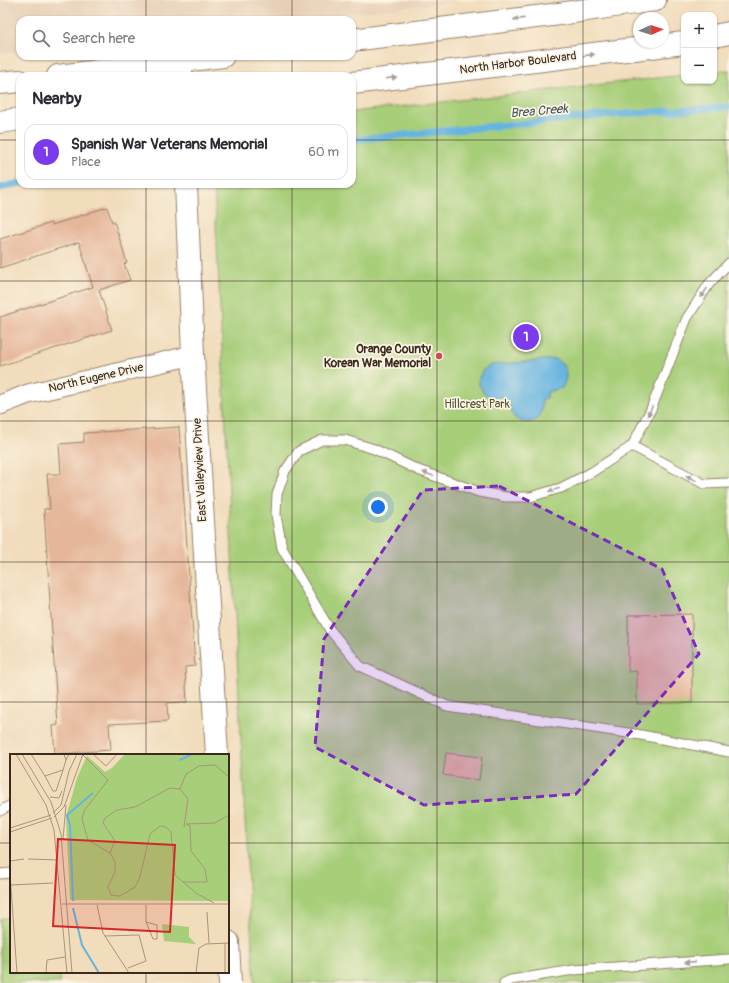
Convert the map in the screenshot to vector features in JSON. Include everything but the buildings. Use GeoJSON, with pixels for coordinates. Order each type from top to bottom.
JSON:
{"type":"FeatureCollection","features":[{"type":"Feature","properties":{"kind":"main road"},"geometry":{"type":"LineString","coordinates":[[356,39],[552,11],[655,0]]}},
{"type":"Feature","properties":{"kind":"main road"},"geometry":{"type":"LineString","coordinates":[[717,35],[729,33]]}},
{"type":"Feature","properties":{"kind":"main road","name":"North Harbor Boulevard"},"geometry":{"type":"LineString","coordinates":[[356,83],[681,43]]}},
{"type":"Feature","properties":{"kind":"main road"},"geometry":{"type":"LineString","coordinates":[[717,44],[729,45]]}},
{"type":"Feature","properties":{"kind":"main road"},"geometry":{"type":"LineString","coordinates":[[129,72],[182,69],[210,60]]}},
{"type":"Feature","properties":{"kind":"main road"},"geometry":{"type":"LineString","coordinates":[[0,83],[16,81]]}},
{"type":"Feature","properties":{"kind":"main road"},"geometry":{"type":"LineString","coordinates":[[0,122],[16,120]]}},
{"type":"Feature","properties":{"kind":"main road","name":"East Valleyview Drive"},"geometry":{"type":"LineString","coordinates":[[186,188],[193,355],[217,754]]}},
{"type":"Feature","properties":{"kind":"main road"},"geometry":{"type":"LineString","coordinates":[[229,962],[230,983]]}},
{"type":"Feature","properties":{"kind":"street","name":"North Eugene Drive"},"geometry":{"type":"LineString","coordinates":[[0,405],[28,394],[193,355]]}},
{"type":"Feature","properties":{"kind":"lane"},"geometry":{"type":"LineString","coordinates":[[729,263],[709,284],[687,318],[651,409],[632,446],[592,472],[562,488],[530,497],[506,497],[479,492],[418,470],[374,449],[345,440],[322,440],[299,451],[285,471],[277,494],[276,515],[282,548],[330,630],[360,666],[447,706],[641,735],[729,752]]}},
{"type":"Feature","properties":{"kind":"lane"},"geometry":{"type":"LineString","coordinates":[[632,446],[704,484],[729,483]]}},
{"type":"Feature","properties":{"kind":"lane"},"geometry":{"type":"LineString","coordinates":[[0,811],[10,806]]}},
{"type":"Feature","properties":{"kind":"lane"},"geometry":{"type":"LineString","coordinates":[[0,874],[10,873]]}},
{"type":"Feature","properties":{"kind":"lane"},"geometry":{"type":"LineString","coordinates":[[504,983],[511,980],[574,970],[729,959]]}},
{"type":"Feature","properties":{"kind":"highlighted area"},"geometry":{"type":"Polygon","coordinates":[[[499,486],[662,569],[699,654],[576,794],[424,805],[315,747],[324,639],[423,490],[499,486]]]}},
{"type":"Feature","properties":{"kind":"shaded area"},"geometry":{"type":"Polygon","coordinates":[[[0,0],[464,0],[331,16],[16,16],[16,52],[0,54],[0,0]]]}},
{"type":"Feature","properties":{"kind":"green space","name":"Hillcrest Park"},"geometry":{"type":"Polygon","coordinates":[[[729,70],[729,983],[255,983],[249,902],[214,188],[356,188],[356,112],[681,75],[681,84],[717,84],[717,72],[729,70]]]}},
{"type":"Feature","properties":{"kind":"green space"},"geometry":{"type":"Polygon","coordinates":[[[10,917],[10,973],[60,973],[60,983],[0,983],[0,919],[10,917]]]}},
{"type":"Feature","properties":{"kind":"water"},"geometry":{"type":"Polygon","coordinates":[[[554,359],[564,367],[566,371],[566,379],[562,388],[547,392],[547,398],[542,399],[542,409],[540,415],[531,422],[519,421],[515,418],[510,408],[510,403],[504,403],[504,397],[491,398],[483,392],[479,384],[479,378],[482,371],[491,365],[554,359]]]}},
{"type":"Feature","properties":{"kind":"waterway","name":"Brea Creek"},"geometry":{"type":"LineString","coordinates":[[356,140],[610,115],[729,107]]}},
{"type":"Feature","properties":{"kind":"waterway","name":"Brea Creek"},"geometry":{"type":"LineString","coordinates":[[0,188],[16,184]]}},
{"type":"Feature","properties":{"kind":"place","name":"Spanish War Veterans Memorial"},"geometry":{"type":"Point","coordinates":[526,337]}},
{"type":"Feature","properties":{"kind":"place","name":"Orange County Korean War Memorial"},"geometry":{"type":"Point","coordinates":[439,356]}}]}
